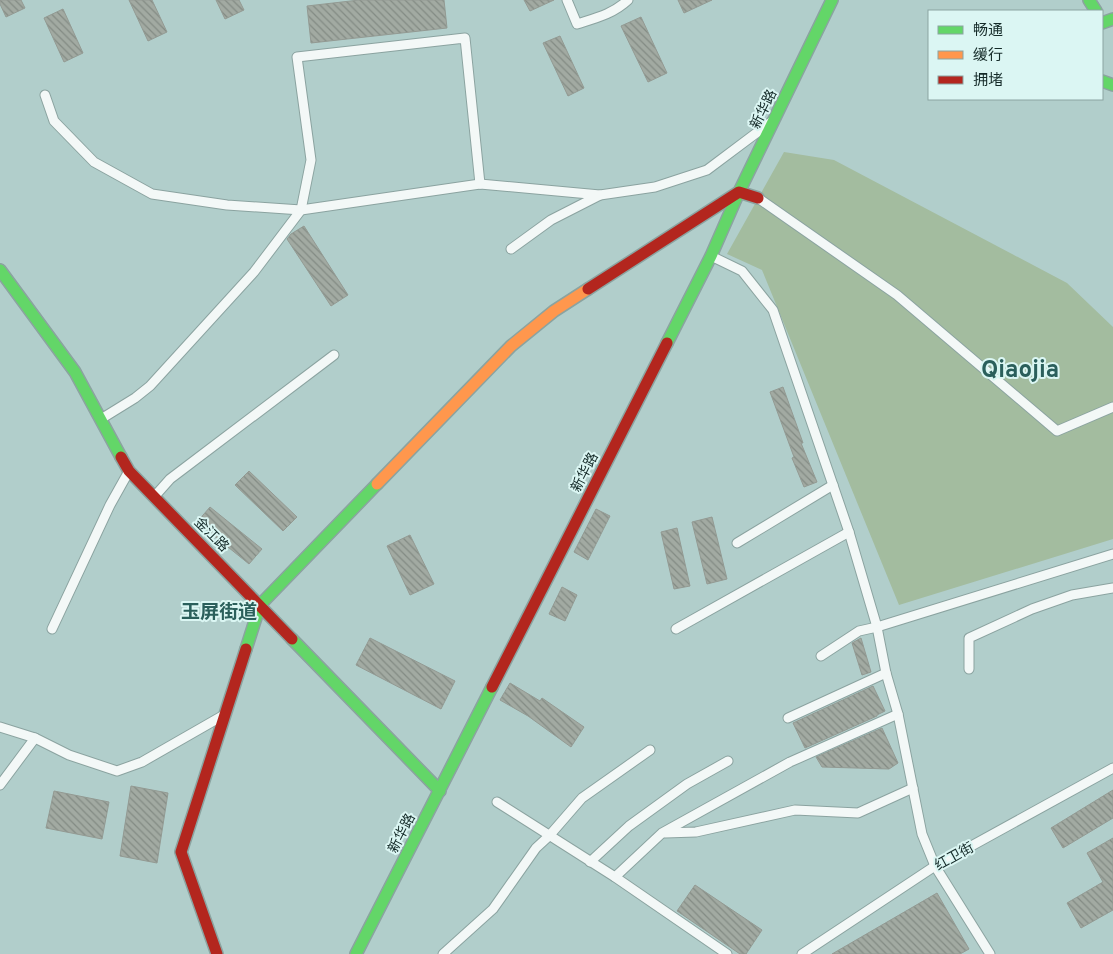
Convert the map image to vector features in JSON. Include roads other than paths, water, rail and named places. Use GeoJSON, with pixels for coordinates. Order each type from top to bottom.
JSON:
{"type":"FeatureCollection","features":[{"type":"Feature","properties":{"kind":"street"},"geometry":{"type":"LineString","coordinates":[[567,0],[577,24],[602,17],[619,8],[628,0]]}},
{"type":"Feature","properties":{"kind":"street","name":"新华路"},"geometry":{"type":"LineString","coordinates":[[356,954],[710,256],[832,0]]}},
{"type":"Feature","properties":{"kind":"street"},"geometry":{"type":"LineString","coordinates":[[100,419],[135,398],[150,386],[254,272],[301,210],[311,160],[297,57],[465,38],[480,184]]}},
{"type":"Feature","properties":{"kind":"street"},"geometry":{"type":"LineString","coordinates":[[45,95],[54,121],[94,162],[152,194],[227,205],[301,210],[480,184],[600,194],[655,187],[708,170],[774,120]]}},
{"type":"Feature","properties":{"kind":"street"},"geometry":{"type":"LineString","coordinates":[[217,954],[189,880],[181,852],[260,604],[511,346],[554,311],[739,192],[758,198],[897,296],[1057,431],[1113,407]]}},
{"type":"Feature","properties":{"kind":"street"},"geometry":{"type":"LineString","coordinates":[[511,250],[551,220],[600,194]]}},
{"type":"Feature","properties":{"kind":"street"},"geometry":{"type":"LineString","coordinates":[[710,256],[742,271],[773,310],[849,532],[877,627],[886,673],[898,714],[922,834],[935,866],[989,952],[978,954]]}},
{"type":"Feature","properties":{"kind":"street","name":"金江路"},"geometry":{"type":"LineString","coordinates":[[0,270],[75,372],[129,471],[440,791]]}},
{"type":"Feature","properties":{"kind":"street"},"geometry":{"type":"LineString","coordinates":[[154,497],[170,479],[334,355]]}},
{"type":"Feature","properties":{"kind":"street"},"geometry":{"type":"LineString","coordinates":[[52,629],[110,505],[129,471]]}},
{"type":"Feature","properties":{"kind":"street"},"geometry":{"type":"LineString","coordinates":[[737,544],[833,485]]}},
{"type":"Feature","properties":{"kind":"street"},"geometry":{"type":"LineString","coordinates":[[676,629],[849,532]]}},
{"type":"Feature","properties":{"kind":"street"},"geometry":{"type":"LineString","coordinates":[[821,656],[858,631],[877,627],[1113,554]]}},
{"type":"Feature","properties":{"kind":"street"},"geometry":{"type":"LineString","coordinates":[[970,669],[969,638],[1032,609],[1072,595],[1113,588]]}},
{"type":"Feature","properties":{"kind":"street"},"geometry":{"type":"LineString","coordinates":[[788,718],[886,673]]}},
{"type":"Feature","properties":{"kind":"street"},"geometry":{"type":"LineString","coordinates":[[615,877],[662,833],[790,762],[898,714]]}},
{"type":"Feature","properties":{"kind":"street"},"geometry":{"type":"LineString","coordinates":[[0,727],[35,738],[69,755],[117,771],[142,762],[224,715]]}},
{"type":"Feature","properties":{"kind":"street"},"geometry":{"type":"LineString","coordinates":[[0,785],[35,738]]}},
{"type":"Feature","properties":{"kind":"street"},"geometry":{"type":"LineString","coordinates":[[444,954],[493,909],[536,848],[582,798],[650,750]]}},
{"type":"Feature","properties":{"kind":"street"},"geometry":{"type":"LineString","coordinates":[[590,862],[629,826],[687,784],[728,761]]}},
{"type":"Feature","properties":{"kind":"street","name":"红卫街"},"geometry":{"type":"LineString","coordinates":[[802,954],[935,866],[1113,768]]}},
{"type":"Feature","properties":{"kind":"street"},"geometry":{"type":"LineString","coordinates":[[662,833],[696,832],[795,810],[858,813],[913,788]]}},
{"type":"Feature","properties":{"kind":"street"},"geometry":{"type":"LineString","coordinates":[[497,802],[615,877],[727,954]]}},
{"type":"Feature","properties":{"kind":"district","name":"Qiaojia"},"geometry":{"type":"Point","coordinates":[1020,369]}},
{"type":"Feature","properties":{"kind":"district","name":"玉屏街道"},"geometry":{"type":"Point","coordinates":[219,611]}}]}
